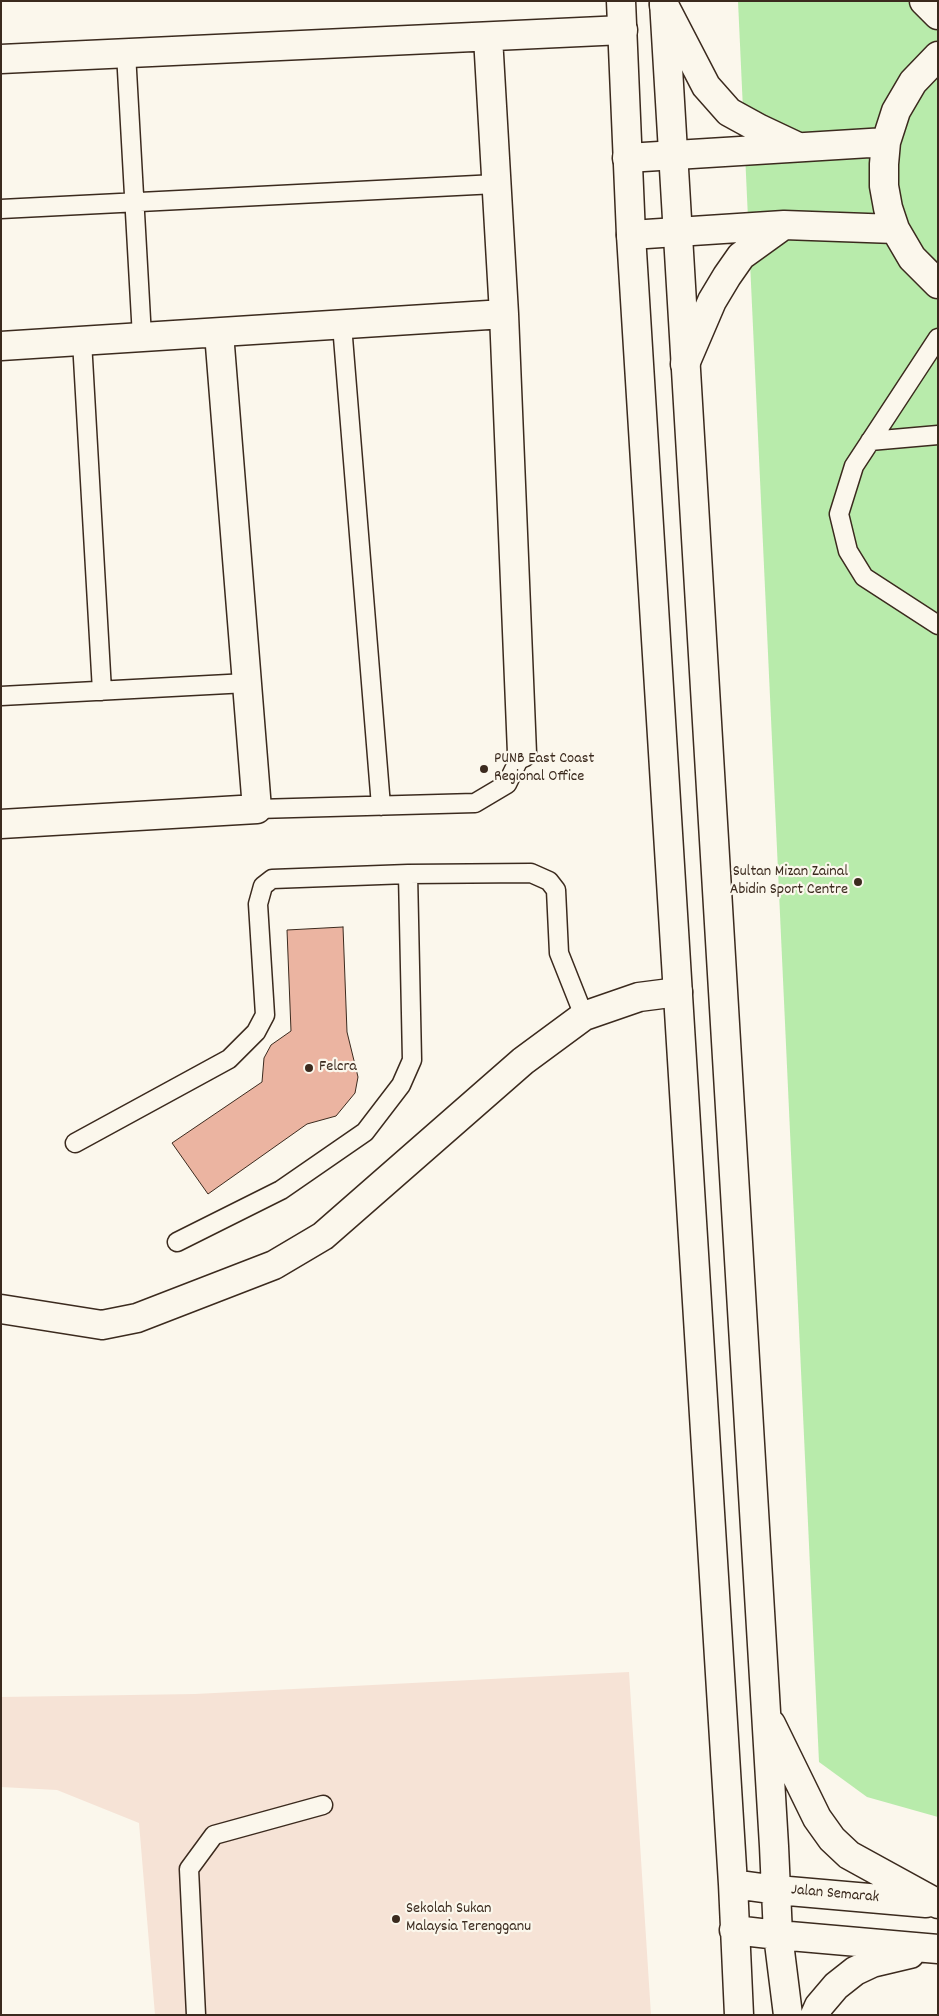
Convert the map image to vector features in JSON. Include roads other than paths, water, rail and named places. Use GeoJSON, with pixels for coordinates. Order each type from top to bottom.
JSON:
{"type":"FeatureCollection","features":[{"type":"Feature","properties":{"kind":"main road"},"geometry":{"type":"LineString","coordinates":[[622,1],[631,235],[733,1884],[739,2015]]}},
{"type":"Feature","properties":{"kind":"main road"},"geometry":{"type":"LineString","coordinates":[[924,1],[938,15]]}},
{"type":"Feature","properties":{"kind":"main road"},"geometry":{"type":"LineString","coordinates":[[664,3],[706,86],[729,112],[800,148]]}},
{"type":"Feature","properties":{"kind":"main road"},"geometry":{"type":"LineString","coordinates":[[664,3],[777,1890],[778,1936],[788,2015]]}},
{"type":"Feature","properties":{"kind":"main road"},"geometry":{"type":"LineString","coordinates":[[1,59],[576,34],[623,30]]}},
{"type":"Feature","properties":{"kind":"main road"},"geometry":{"type":"LineString","coordinates":[[488,37],[504,314],[522,754]]}},
{"type":"Feature","properties":{"kind":"main road"},"geometry":{"type":"LineString","coordinates":[[938,56],[912,82],[896,111],[886,142],[884,164],[884,186],[888,208],[895,229],[912,258],[938,284]]}},
{"type":"Feature","properties":{"kind":"main road"},"geometry":{"type":"LineString","coordinates":[[627,158],[886,142]]}},
{"type":"Feature","properties":{"kind":"main road"},"geometry":{"type":"LineString","coordinates":[[631,235],[784,225],[895,229]]}},
{"type":"Feature","properties":{"kind":"main road"},"geometry":{"type":"LineString","coordinates":[[685,364],[712,301],[741,256],[784,225]]}},
{"type":"Feature","properties":{"kind":"main road"},"geometry":{"type":"LineString","coordinates":[[1,346],[504,314]]}},
{"type":"Feature","properties":{"kind":"main road"},"geometry":{"type":"LineString","coordinates":[[1,824],[257,809],[219,333]]}},
{"type":"Feature","properties":{"kind":"main road"},"geometry":{"type":"LineString","coordinates":[[1,1309],[102,1325],[137,1318],[274,1266],[323,1236],[523,1061],[584,1016],[639,997],[678,992]]}},
{"type":"Feature","properties":{"kind":"main road"},"geometry":{"type":"LineString","coordinates":[[766,1714],[817,1818],[832,1839],[849,1856],[938,1904]]}},
{"type":"Feature","properties":{"kind":"main road","name":"Jalan Semarak"},"geometry":{"type":"LineString","coordinates":[[733,1884],[777,1890],[938,1904]]}},
{"type":"Feature","properties":{"kind":"main road"},"geometry":{"type":"LineString","coordinates":[[734,1930],[778,1936],[935,1949]]}},
{"type":"Feature","properties":{"kind":"main road"},"geometry":{"type":"LineString","coordinates":[[815,2015],[819,2006],[836,1986],[855,1971],[872,1963],[935,1949]]}},
{"type":"Feature","properties":{"kind":"lane"},"geometry":{"type":"LineString","coordinates":[[126,53],[142,337]]}},
{"type":"Feature","properties":{"kind":"lane"},"geometry":{"type":"LineString","coordinates":[[1,209],[496,184]]}},
{"type":"Feature","properties":{"kind":"lane"},"geometry":{"type":"LineString","coordinates":[[342,325],[381,806]]}},
{"type":"Feature","properties":{"kind":"lane"},"geometry":{"type":"LineString","coordinates":[[938,338],[854,466],[839,514],[848,551],[864,577],[938,625]]}},
{"type":"Feature","properties":{"kind":"lane"},"geometry":{"type":"LineString","coordinates":[[82,341],[102,691]]}},
{"type":"Feature","properties":{"kind":"lane"},"geometry":{"type":"LineString","coordinates":[[870,442],[938,435]]}},
{"type":"Feature","properties":{"kind":"lane"},"geometry":{"type":"LineString","coordinates":[[1,696],[247,683]]}},
{"type":"Feature","properties":{"kind":"lane"},"geometry":{"type":"LineString","coordinates":[[257,809],[475,803],[507,784],[522,754]]}},
{"type":"Feature","properties":{"kind":"lane"},"geometry":{"type":"LineString","coordinates":[[75,1143],[229,1059],[256,1032],[265,1014],[258,904],[263,886],[272,879],[408,874],[531,873],[549,881],[556,890],[559,953],[584,1016]]}},
{"type":"Feature","properties":{"kind":"lane"},"geometry":{"type":"LineString","coordinates":[[177,1242],[281,1190],[365,1132],[400,1085],[412,1060],[408,874]]}},
{"type":"Feature","properties":{"kind":"lane"},"geometry":{"type":"LineString","coordinates":[[196,2015],[190,1869],[214,1835],[323,1805]]}},
{"type":"Feature","properties":{"kind":"place","name":"PUNB East Coast Regional Office"},"geometry":{"type":"Point","coordinates":[484,769]}},
{"type":"Feature","properties":{"kind":"place","name":"Sultan Mizan Zainal Abidin Sport Centre"},"geometry":{"type":"Point","coordinates":[858,882]}},
{"type":"Feature","properties":{"kind":"place","name":"Felcra"},"geometry":{"type":"Point","coordinates":[309,1068]}},
{"type":"Feature","properties":{"kind":"place","name":"Sekolah Sukan Malaysia Terengganu"},"geometry":{"type":"Point","coordinates":[396,1919]}}]}
